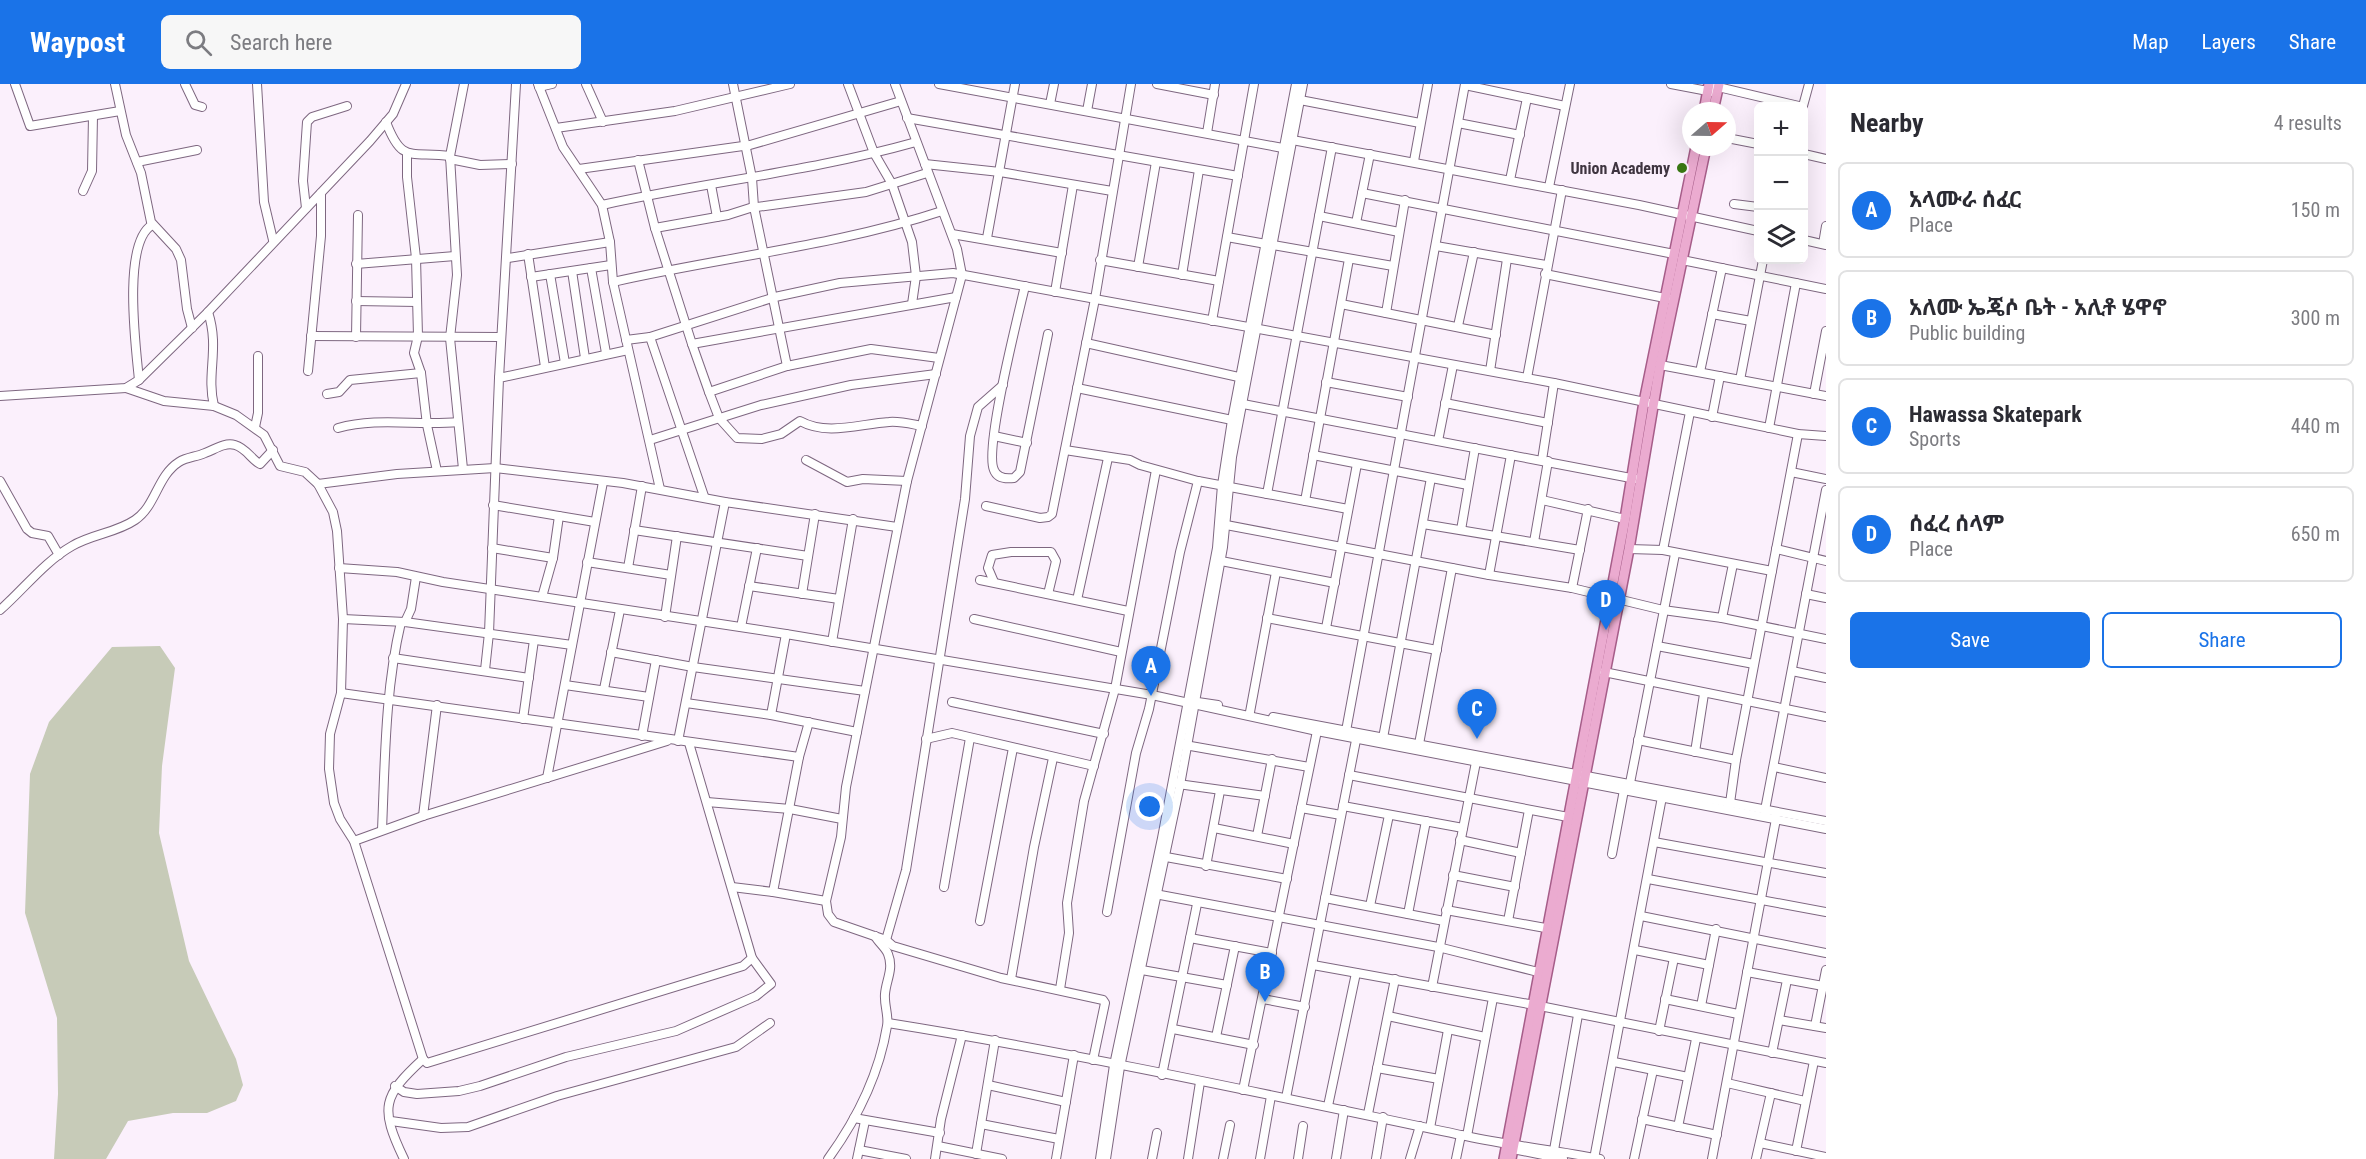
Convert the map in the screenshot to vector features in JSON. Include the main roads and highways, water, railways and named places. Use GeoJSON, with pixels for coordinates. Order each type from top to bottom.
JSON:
{"type":"FeatureCollection","features":[{"type":"Feature","properties":{"kind":"main road"},"geometry":{"type":"LineString","coordinates":[[1707,102],[1713,87]]}},
{"type":"Feature","properties":{"kind":"main road"},"geometry":{"type":"LineString","coordinates":[[1687,215],[1695,156]]}},
{"type":"Feature","properties":{"kind":"main road"},"geometry":{"type":"LineString","coordinates":[[1504,1159],[1528,1050],[1615,598],[1629,549],[1636,479],[1668,299],[1703,156]]}},
{"type":"Feature","properties":{"kind":"main road"},"geometry":{"type":"LineString","coordinates":[[1648,403],[1660,365],[1668,299]]}},
{"type":"Feature","properties":{"kind":"main road"},"geometry":{"type":"LineString","coordinates":[[1536,1006],[1538,972],[1550,929],[1568,817],[1604,672],[1625,519],[1636,479]]}},
{"type":"Feature","properties":{"kind":"place","name":"Union Academy"},"geometry":{"type":"Point","coordinates":[1682,168]}},
{"type":"Feature","properties":{"kind":"place","name":"ሰፈረ ሰላም"},"geometry":{"type":"Point","coordinates":[1606,630]}},
{"type":"Feature","properties":{"kind":"place","name":"አላሙራ ሰፈር"},"geometry":{"type":"Point","coordinates":[1151,696]}},
{"type":"Feature","properties":{"kind":"place","name":"Hawassa Skatepark"},"geometry":{"type":"Point","coordinates":[1477,739]}},
{"type":"Feature","properties":{"kind":"place","name":"አለሙ ኤጄሶ ቤት - አሊቶ ሄዋኖ"},"geometry":{"type":"Point","coordinates":[1265,1002]}}]}
